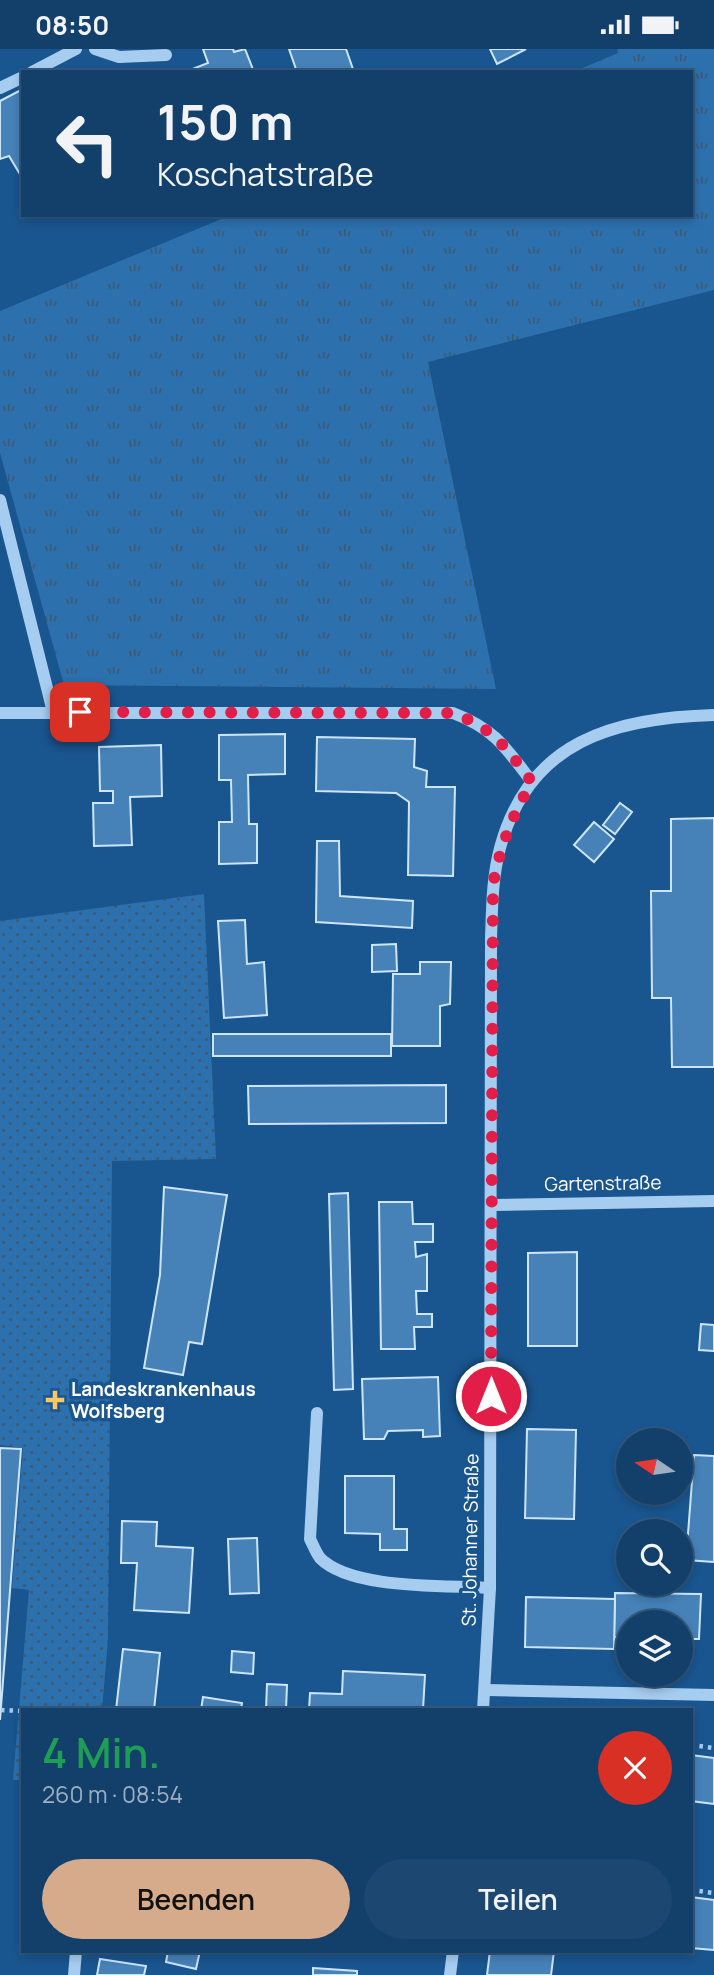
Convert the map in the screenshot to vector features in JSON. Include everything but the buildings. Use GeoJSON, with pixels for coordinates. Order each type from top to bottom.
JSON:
{"type":"FeatureCollection","features":[{"type":"Feature","properties":{"kind":"street"},"geometry":{"type":"LineString","coordinates":[[36,70],[76,49]]}},
{"type":"Feature","properties":{"kind":"street"},"geometry":{"type":"LineString","coordinates":[[95,49],[119,57],[166,55]]}},
{"type":"Feature","properties":{"kind":"street"},"geometry":{"type":"LineString","coordinates":[[0,88],[21,78]]}},
{"type":"Feature","properties":{"kind":"street"},"geometry":{"type":"LineString","coordinates":[[0,500],[53,712]]}},
{"type":"Feature","properties":{"kind":"street"},"geometry":{"type":"LineString","coordinates":[[0,713],[453,713],[478,722],[497,735],[532,782]]}},
{"type":"Feature","properties":{"kind":"street","name":"St. Johanner Straße"},"geometry":{"type":"LineString","coordinates":[[483,1708],[490,1588],[493,884],[500,847],[512,817],[532,782],[561,755],[586,737],[621,724],[664,716],[714,715]]}},
{"type":"Feature","properties":{"kind":"street","name":"Gartenstraße"},"geometry":{"type":"LineString","coordinates":[[492,1205],[714,1201]]}},
{"type":"Feature","properties":{"kind":"street"},"geometry":{"type":"LineString","coordinates":[[317,1413],[310,1539],[319,1557],[335,1569],[372,1580],[490,1588]]}},
{"type":"Feature","properties":{"kind":"street"},"geometry":{"type":"LineString","coordinates":[[486,1691],[714,1695]]}},
{"type":"Feature","properties":{"kind":"street"},"geometry":{"type":"LineString","coordinates":[[74,1975],[76,1953]]}},
{"type":"Feature","properties":{"kind":"street"},"geometry":{"type":"LineString","coordinates":[[450,1975],[453,1953]]}},
{"type":"Feature","properties":{"kind":"path"},"geometry":{"type":"LineString","coordinates":[[1,1710],[21,1711]]}},
{"type":"Feature","properties":{"kind":"path"},"geometry":{"type":"LineString","coordinates":[[693,1745],[714,1748]]}},
{"type":"Feature","properties":{"kind":"path"},"geometry":{"type":"LineString","coordinates":[[693,1890],[714,1893]]}},
{"type":"Feature","properties":{"kind":"green space"},"geometry":{"type":"Polygon","coordinates":[[[617,49],[714,49],[714,290],[428,362],[496,689],[64,685],[0,453],[0,311],[226,217],[693,217],[693,70],[578,70],[618,53],[617,49]]]}},
{"type":"Feature","properties":{"kind":"green space","name":"Landeskrankenhaus Wolfsberg"},"geometry":{"type":"Polygon","coordinates":[[[204,894],[216,1159],[112,1161],[108,1640],[102,1708],[21,1708],[21,1780],[13,1780],[29,1590],[12,1588],[23,1448],[0,1445],[0,921],[204,894]]]}},
{"type":"Feature","properties":{"kind":"place","name":"Landeskrankenhaus Wolfsberg"},"geometry":{"type":"Point","coordinates":[55,1400]}},
{"type":"Feature","properties":{"kind":"route"},"geometry":{"type":"LineString","coordinates":[[80,712],[453,713],[478,722],[497,735],[532,782],[512,817],[500,847],[493,884],[491,1396]]}}]}
